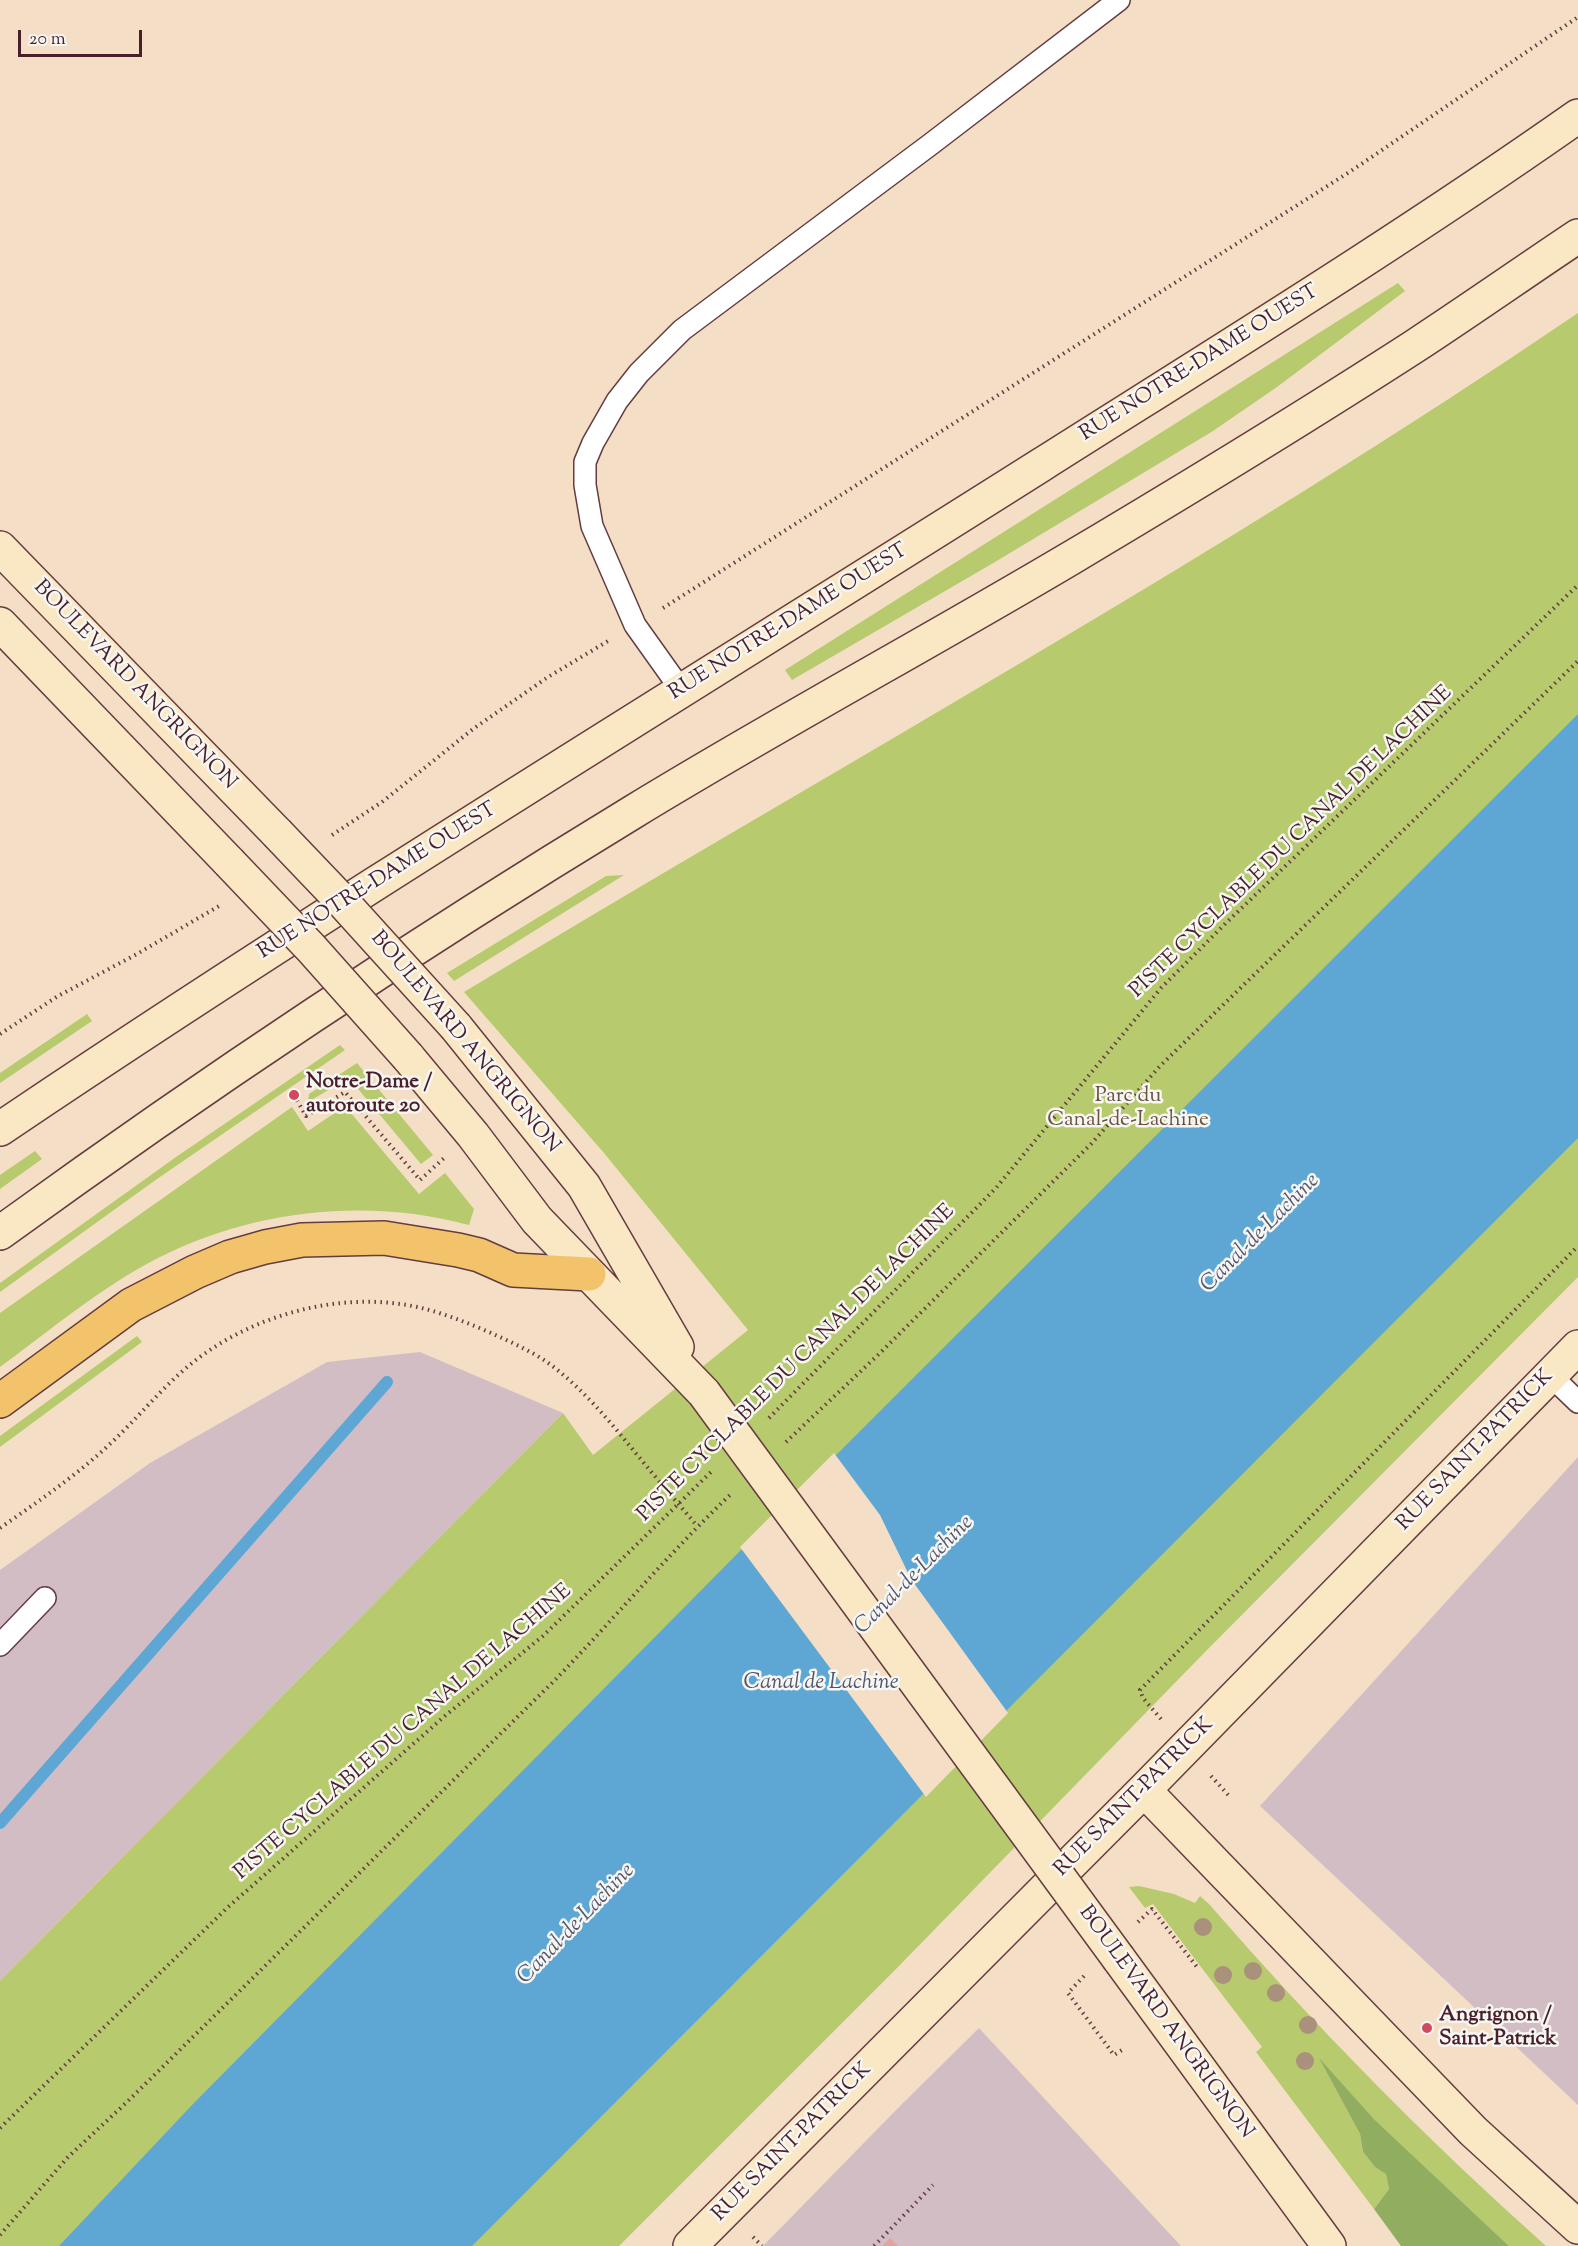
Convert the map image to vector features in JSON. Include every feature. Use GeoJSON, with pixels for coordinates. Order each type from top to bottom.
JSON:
{"type":"FeatureCollection","features":[{"type":"Feature","properties":{"kind":"main road","name":"RUE NOTRE-DAME OUEST"},"geometry":{"type":"LineString","coordinates":[[0,1129],[248,964],[1205,362],[1578,117]]}},
{"type":"Feature","properties":{"kind":"main road"},"geometry":{"type":"LineString","coordinates":[[0,1233],[262,1049],[543,867],[685,780],[921,646],[1240,456],[1419,343],[1578,236]]}},
{"type":"Feature","properties":{"kind":"main road","name":"BOULEVARD ANGRIGNON"},"geometry":{"type":"LineString","coordinates":[[0,548],[340,899],[456,1027],[584,1186],[704,1393],[1329,2246]]}},
{"type":"Feature","properties":{"kind":"main road","name":"BOULEVARD ANGRIGNON"},"geometry":{"type":"LineString","coordinates":[[0,624],[311,948],[408,1057],[473,1135],[537,1220],[704,1393]]}},
{"type":"Feature","properties":{"kind":"main road"},"geometry":{"type":"LineString","coordinates":[[0,1401],[131,1305],[195,1272],[230,1257],[265,1247],[302,1240],[384,1238],[480,1255],[513,1270],[589,1274]]}},
{"type":"Feature","properties":{"kind":"main road","name":"RUE SAINT-PATRICK"},"geometry":{"type":"LineString","coordinates":[[690,2246],[1144,1790],[1578,1347]]}},
{"type":"Feature","properties":{"kind":"main road"},"geometry":{"type":"LineString","coordinates":[[1144,1790],[1473,2131],[1578,2227]]}},
{"type":"Feature","properties":{"kind":"lane"},"geometry":{"type":"LineString","coordinates":[[682,691],[635,625],[592,525],[585,485],[585,462],[604,421],[639,374],[682,330],[1119,0]]}},
{"type":"Feature","properties":{"kind":"lane"},"geometry":{"type":"LineString","coordinates":[[1550,1375],[1578,1402]]}},
{"type":"Feature","properties":{"kind":"lane"},"geometry":{"type":"LineString","coordinates":[[0,1645],[45,1598]]}},
{"type":"Feature","properties":{"kind":"path"},"geometry":{"type":"LineString","coordinates":[[660,610],[1351,171],[1578,17]]}},
{"type":"Feature","properties":{"kind":"path","name":"PISTE CYCLABLE DU CANAL DE LACHINE"},"geometry":{"type":"LineString","coordinates":[[767,1419],[996,1188],[1161,988],[1578,585]]}},
{"type":"Feature","properties":{"kind":"path"},"geometry":{"type":"LineString","coordinates":[[294,1095],[306,1116],[345,1092],[420,1180],[446,1156]]}},
{"type":"Feature","properties":{"kind":"path"},"geometry":{"type":"LineString","coordinates":[[1231,1798],[1143,1698],[1140,1690],[1578,1246]]}},
{"type":"Feature","properties":{"kind":"path"},"geometry":{"type":"LineString","coordinates":[[0,1528],[90,1463],[182,1372],[207,1352],[244,1332],[297,1311],[330,1304],[362,1302],[397,1304],[435,1311],[522,1347],[554,1367],[611,1422],[697,1526]]}},
{"type":"Feature","properties":{"kind":"path","name":"PISTE CYCLABLE DU CANAL DE LACHINE"},"geometry":{"type":"LineString","coordinates":[[0,2128],[227,1908],[446,1715],[543,1636],[718,1465]]}},
{"type":"Feature","properties":{"kind":"path"},"geometry":{"type":"LineString","coordinates":[[1114,2055],[1122,2050]]}},
{"type":"Feature","properties":{"kind":"path"},"geometry":{"type":"LineString","coordinates":[[874,2246],[933,2185]]}},
{"type":"Feature","properties":{"kind":"path"},"geometry":{"type":"LineString","coordinates":[[753,2237],[762,2246]]}},
{"type":"Feature","properties":{"kind":"shaded area"},"geometry":{"type":"Polygon","coordinates":[[[420,1352],[563,1413],[0,1981],[0,1570],[150,1463],[327,1362],[420,1352]]]}},
{"type":"Feature","properties":{"kind":"shaded area"},"geometry":{"type":"Polygon","coordinates":[[[1578,1457],[1578,2105],[1260,1806],[1578,1457]]]}},
{"type":"Feature","properties":{"kind":"shaded area"},"geometry":{"type":"Polygon","coordinates":[[[979,2028],[1181,2246],[763,2246],[899,2107],[979,2028]]]}},
{"type":"Feature","properties":{"kind":"green space"},"geometry":{"type":"Polygon","coordinates":[[[1398,283],[1405,291],[1277,387],[1213,431],[792,680],[785,670],[1398,283]]]}},
{"type":"Feature","properties":{"kind":"green space","name":"Parc du Canal-de-Lachine"},"geometry":{"type":"Polygon","coordinates":[[[1578,313],[1578,1277],[1205,1652],[898,1967],[619,2246],[0,2246],[0,1981],[563,1413],[593,1455],[748,1330],[604,1153],[464,992],[1165,576],[1304,491],[1578,313]]]}},
{"type":"Feature","properties":{"kind":"green space"},"geometry":{"type":"Polygon","coordinates":[[[624,875],[454,981],[447,973],[606,876],[624,875]]]}},
{"type":"Feature","properties":{"kind":"green space"},"geometry":{"type":"Polygon","coordinates":[[[87,1014],[92,1021],[0,1083],[0,1073],[87,1014]]]}},
{"type":"Feature","properties":{"kind":"green space"},"geometry":{"type":"Polygon","coordinates":[[[340,1045],[345,1050],[157,1179],[0,1292],[0,1283],[176,1157],[340,1045]]]}},
{"type":"Feature","properties":{"kind":"green space"},"geometry":{"type":"Polygon","coordinates":[[[357,1063],[433,1155],[421,1164],[349,1078],[308,1102],[309,1094],[357,1063]]]}},
{"type":"Feature","properties":{"kind":"green space"},"geometry":{"type":"Polygon","coordinates":[[[345,1106],[419,1194],[445,1173],[474,1209],[469,1225],[430,1216],[351,1210],[271,1219],[232,1229],[194,1242],[137,1269],[77,1309],[0,1367],[0,1313],[292,1107],[308,1131],[345,1106]]]}},
{"type":"Feature","properties":{"kind":"green space"},"geometry":{"type":"Polygon","coordinates":[[[35,1151],[42,1159],[0,1189],[0,1175],[35,1151]]]}},
{"type":"Feature","properties":{"kind":"green space"},"geometry":{"type":"Polygon","coordinates":[[[137,1336],[142,1342],[0,1447],[0,1436],[137,1336]]]}},
{"type":"Feature","properties":{"kind":"green space"},"geometry":{"type":"Polygon","coordinates":[[[1139,1886],[1174,1894],[1195,1903],[1200,1896],[1330,2037],[1414,2123],[1546,2246],[1509,2246],[1374,2119],[1321,2061],[1360,2134],[1363,2152],[1375,2167],[1386,2173],[1389,2189],[1374,2209],[1256,2052],[1262,2047],[1153,1904],[1145,1908],[1129,1887],[1139,1886]]]}},
{"type":"Feature","properties":{"kind":"green space"},"geometry":{"type":"Polygon","coordinates":[[[1319,2058],[1374,2119],[1509,2246],[1401,2246],[1374,2209],[1389,2189],[1386,2174],[1375,2167],[1363,2152],[1360,2134],[1319,2058]]]}},
{"type":"Feature","properties":{"kind":"water","name":"Canal de Lachine"},"geometry":{"type":"Polygon","coordinates":[[[1578,714],[1578,1138],[472,2246],[59,2246],[193,2104],[741,1550],[1578,714]]]}},
{"type":"Feature","properties":{"kind":"pier"},"geometry":{"type":"Polygon","coordinates":[[[834,1453],[880,1515],[911,1579],[1008,1713],[926,1797],[740,1547],[834,1453]]]}},
{"type":"Feature","properties":{"kind":"building"},"geometry":{"type":"Polygon","coordinates":[[[890,2238],[898,2246],[882,2246],[890,2238]]]}},
{"type":"Feature","properties":{"kind":"waterway"},"geometry":{"type":"LineString","coordinates":[[0,1823],[387,1382]]}},
{"type":"Feature","properties":{"kind":"place","name":"Notre-Dame / autoroute 20"},"geometry":{"type":"Point","coordinates":[294,1095]}},
{"type":"Feature","properties":{"kind":"place","name":"Angrignon / Saint-Patrick"},"geometry":{"type":"Point","coordinates":[1427,2028]}},
{"type":"Feature","properties":{"kind":"water label","name":"Canal-de-Lachine"},"geometry":{"type":"Point","coordinates":[1261,1234]}},
{"type":"Feature","properties":{"kind":"water label","name":"Canal-de-Lachine"},"geometry":{"type":"Point","coordinates":[915,1576]}},
{"type":"Feature","properties":{"kind":"water label","name":"Canal-de-Lachine"},"geometry":{"type":"Point","coordinates":[577,1925]}}]}
